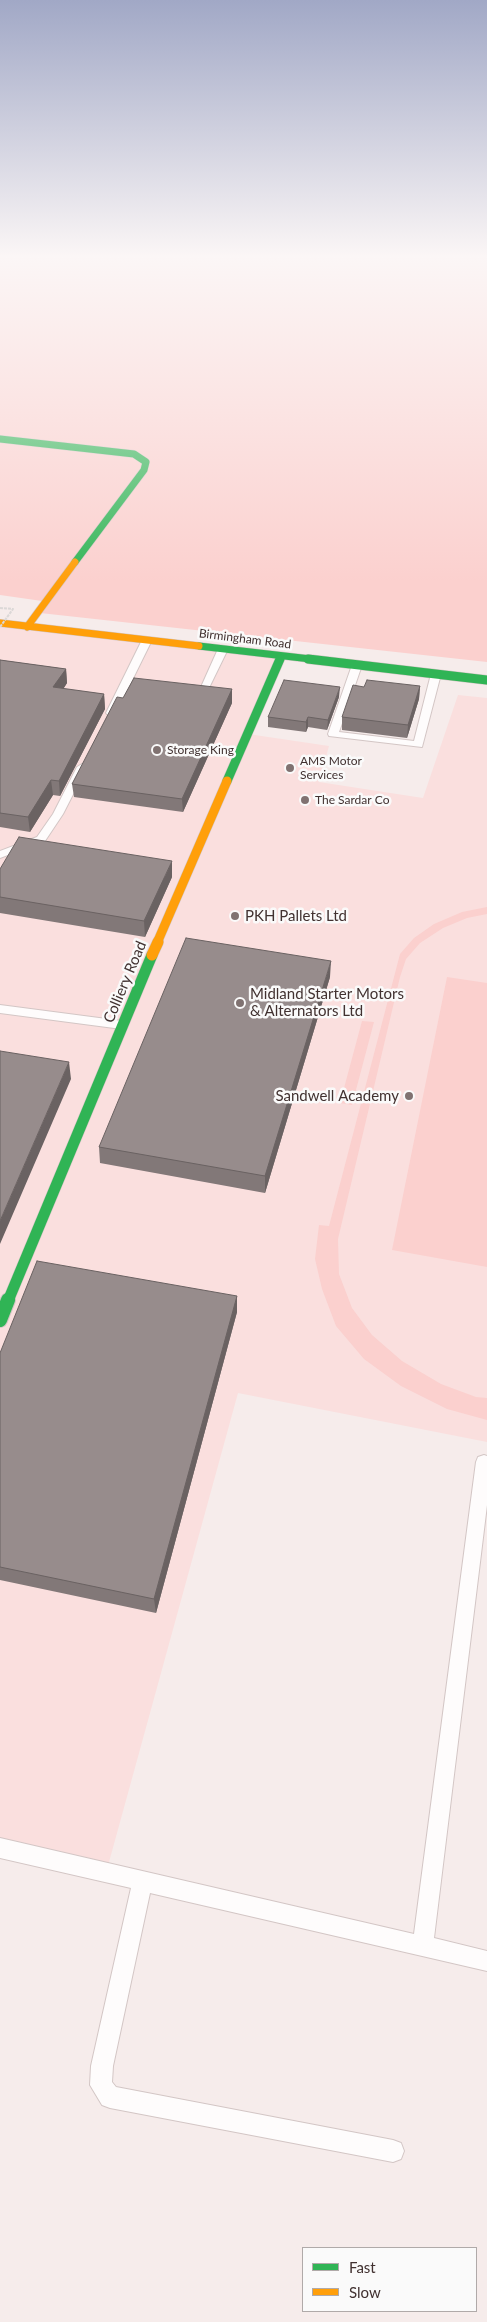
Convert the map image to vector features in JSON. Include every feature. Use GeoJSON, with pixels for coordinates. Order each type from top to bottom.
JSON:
{"type":"FeatureCollection","features":[{"type":"Feature","properties":{"kind":"main road"},"geometry":{"type":"LineString","coordinates":[[0,439],[134,454],[146,462],[144,470],[27,627]]}},
{"type":"Feature","properties":{"kind":"main road","name":"Birmingham Road"},"geometry":{"type":"LineString","coordinates":[[0,623],[146,642],[487,680]]}},
{"type":"Feature","properties":{"kind":"main road","name":"Colliery Road"},"geometry":{"type":"LineString","coordinates":[[0,1320],[122,1025],[281,657]]}},
{"type":"Feature","properties":{"kind":"lane"},"geometry":{"type":"LineString","coordinates":[[108,719],[146,642]]}},
{"type":"Feature","properties":{"kind":"lane"},"geometry":{"type":"LineString","coordinates":[[177,686],[204,690],[223,650]]}},
{"type":"Feature","properties":{"kind":"lane"},"geometry":{"type":"LineString","coordinates":[[357,665],[333,734],[418,745],[436,674]]}},
{"type":"Feature","properties":{"kind":"lane"},"geometry":{"type":"LineString","coordinates":[[0,855],[41,839],[58,814],[69,789],[88,758]]}},
{"type":"Feature","properties":{"kind":"lane"},"geometry":{"type":"LineString","coordinates":[[0,1009],[122,1025]]}},
{"type":"Feature","properties":{"kind":"lane"},"geometry":{"type":"LineString","coordinates":[[423,1946],[484,1462]]}},
{"type":"Feature","properties":{"kind":"lane"},"geometry":{"type":"LineString","coordinates":[[0,1848],[487,1961]]}},
{"type":"Feature","properties":{"kind":"lane"},"geometry":{"type":"LineString","coordinates":[[142,1882],[102,2066],[101,2085],[110,2097],[393,2151]]}},
{"type":"Feature","properties":{"kind":"path"},"geometry":{"type":"LineString","coordinates":[[0,608],[13,610],[0,627]]}},
{"type":"Feature","properties":{"kind":"shaded area"},"geometry":{"type":"Polygon","coordinates":[[[0,366],[487,366],[487,662],[40,613],[42,601],[0,595],[0,366]]]}},
{"type":"Feature","properties":{"kind":"shaded area"},"geometry":{"type":"Polygon","coordinates":[[[0,623],[281,657],[248,734],[329,746],[319,782],[423,798],[458,695],[487,698],[487,1442],[238,1393],[106,1873],[0,1848],[0,623]]]}},
{"type":"Feature","properties":{"kind":"shaded area"},"geometry":{"type":"Polygon","coordinates":[[[487,907],[487,914],[467,918],[443,928],[420,943],[406,959],[400,977],[338,1239],[339,1274],[352,1308],[372,1335],[402,1361],[441,1384],[476,1397],[487,1398],[487,1420],[447,1409],[401,1386],[364,1359],[336,1326],[322,1289],[315,1259],[319,1225],[329,1226],[400,954],[414,938],[434,924],[462,912],[487,907]]]}},
{"type":"Feature","properties":{"kind":"shaded area"},"geometry":{"type":"Polygon","coordinates":[[[447,977],[487,983],[487,1267],[392,1250],[447,977]]]}},
{"type":"Feature","properties":{"kind":"shaded area"},"geometry":{"type":"Polygon","coordinates":[[[362,1021],[374,1022],[352,1105],[340,1103],[362,1021]]]}},
{"type":"Feature","properties":{"kind":"building"},"geometry":{"type":"Polygon","coordinates":[[[0,660],[66,669],[53,687],[104,694],[59,781],[51,780],[28,817],[0,813],[0,660]]]}},
{"type":"Feature","properties":{"kind":"building","name":"Storage King"},"geometry":{"type":"Polygon","coordinates":[[[134,678],[232,689],[182,799],[72,784],[117,697],[123,698],[134,678]]]}},
{"type":"Feature","properties":{"kind":"building"},"geometry":{"type":"Polygon","coordinates":[[[284,680],[340,687],[328,720],[308,717],[306,722],[268,717],[284,680]]]}},
{"type":"Feature","properties":{"kind":"building"},"geometry":{"type":"Polygon","coordinates":[[[367,680],[420,686],[408,725],[342,717],[353,685],[364,687],[367,680]]]}},
{"type":"Feature","properties":{"kind":"building"},"geometry":{"type":"Polygon","coordinates":[[[19,837],[172,861],[144,921],[0,897],[0,869],[19,837]]]}},
{"type":"Feature","properties":{"kind":"building"},"geometry":{"type":"Polygon","coordinates":[[[186,938],[331,961],[265,1176],[99,1147],[186,938]]]}},
{"type":"Feature","properties":{"kind":"building"},"geometry":{"type":"Polygon","coordinates":[[[0,1051],[69,1062],[0,1221],[0,1051]]]}},
{"type":"Feature","properties":{"kind":"building"},"geometry":{"type":"Polygon","coordinates":[[[37,1261],[237,1296],[154,1599],[0,1567],[0,1353],[37,1261]]]}},
{"type":"Feature","properties":{"kind":"traffic: fast"},"geometry":{"type":"LineString","coordinates":[[0,439],[134,454],[146,462],[144,470],[75,562]]}},
{"type":"Feature","properties":{"kind":"traffic: fast"},"geometry":{"type":"LineString","coordinates":[[199,646],[487,680]]}},
{"type":"Feature","properties":{"kind":"traffic: fast"},"geometry":{"type":"LineString","coordinates":[[227,781],[281,657]]}},
{"type":"Feature","properties":{"kind":"traffic: fast"},"geometry":{"type":"LineString","coordinates":[[0,1320],[152,955]]}},
{"type":"Feature","properties":{"kind":"traffic: slow"},"geometry":{"type":"LineString","coordinates":[[27,627],[75,562]]}},
{"type":"Feature","properties":{"kind":"traffic: slow"},"geometry":{"type":"LineString","coordinates":[[0,623],[199,646]]}},
{"type":"Feature","properties":{"kind":"traffic: slow"},"geometry":{"type":"LineString","coordinates":[[152,955],[227,781]]}},
{"type":"Feature","properties":{"kind":"place","name":"Storage King"},"geometry":{"type":"Point","coordinates":[157,750]}},
{"type":"Feature","properties":{"kind":"place","name":"AMS Motor Services"},"geometry":{"type":"Point","coordinates":[290,768]}},
{"type":"Feature","properties":{"kind":"place","name":"The Sardar Co"},"geometry":{"type":"Point","coordinates":[305,800]}},
{"type":"Feature","properties":{"kind":"place","name":"PKH Pallets Ltd"},"geometry":{"type":"Point","coordinates":[235,916]}},
{"type":"Feature","properties":{"kind":"place","name":"Midland Starter Motors & Alternators Ltd"},"geometry":{"type":"Point","coordinates":[240,1003]}},
{"type":"Feature","properties":{"kind":"place","name":"Sandwell Academy"},"geometry":{"type":"Point","coordinates":[409,1096]}}]}
